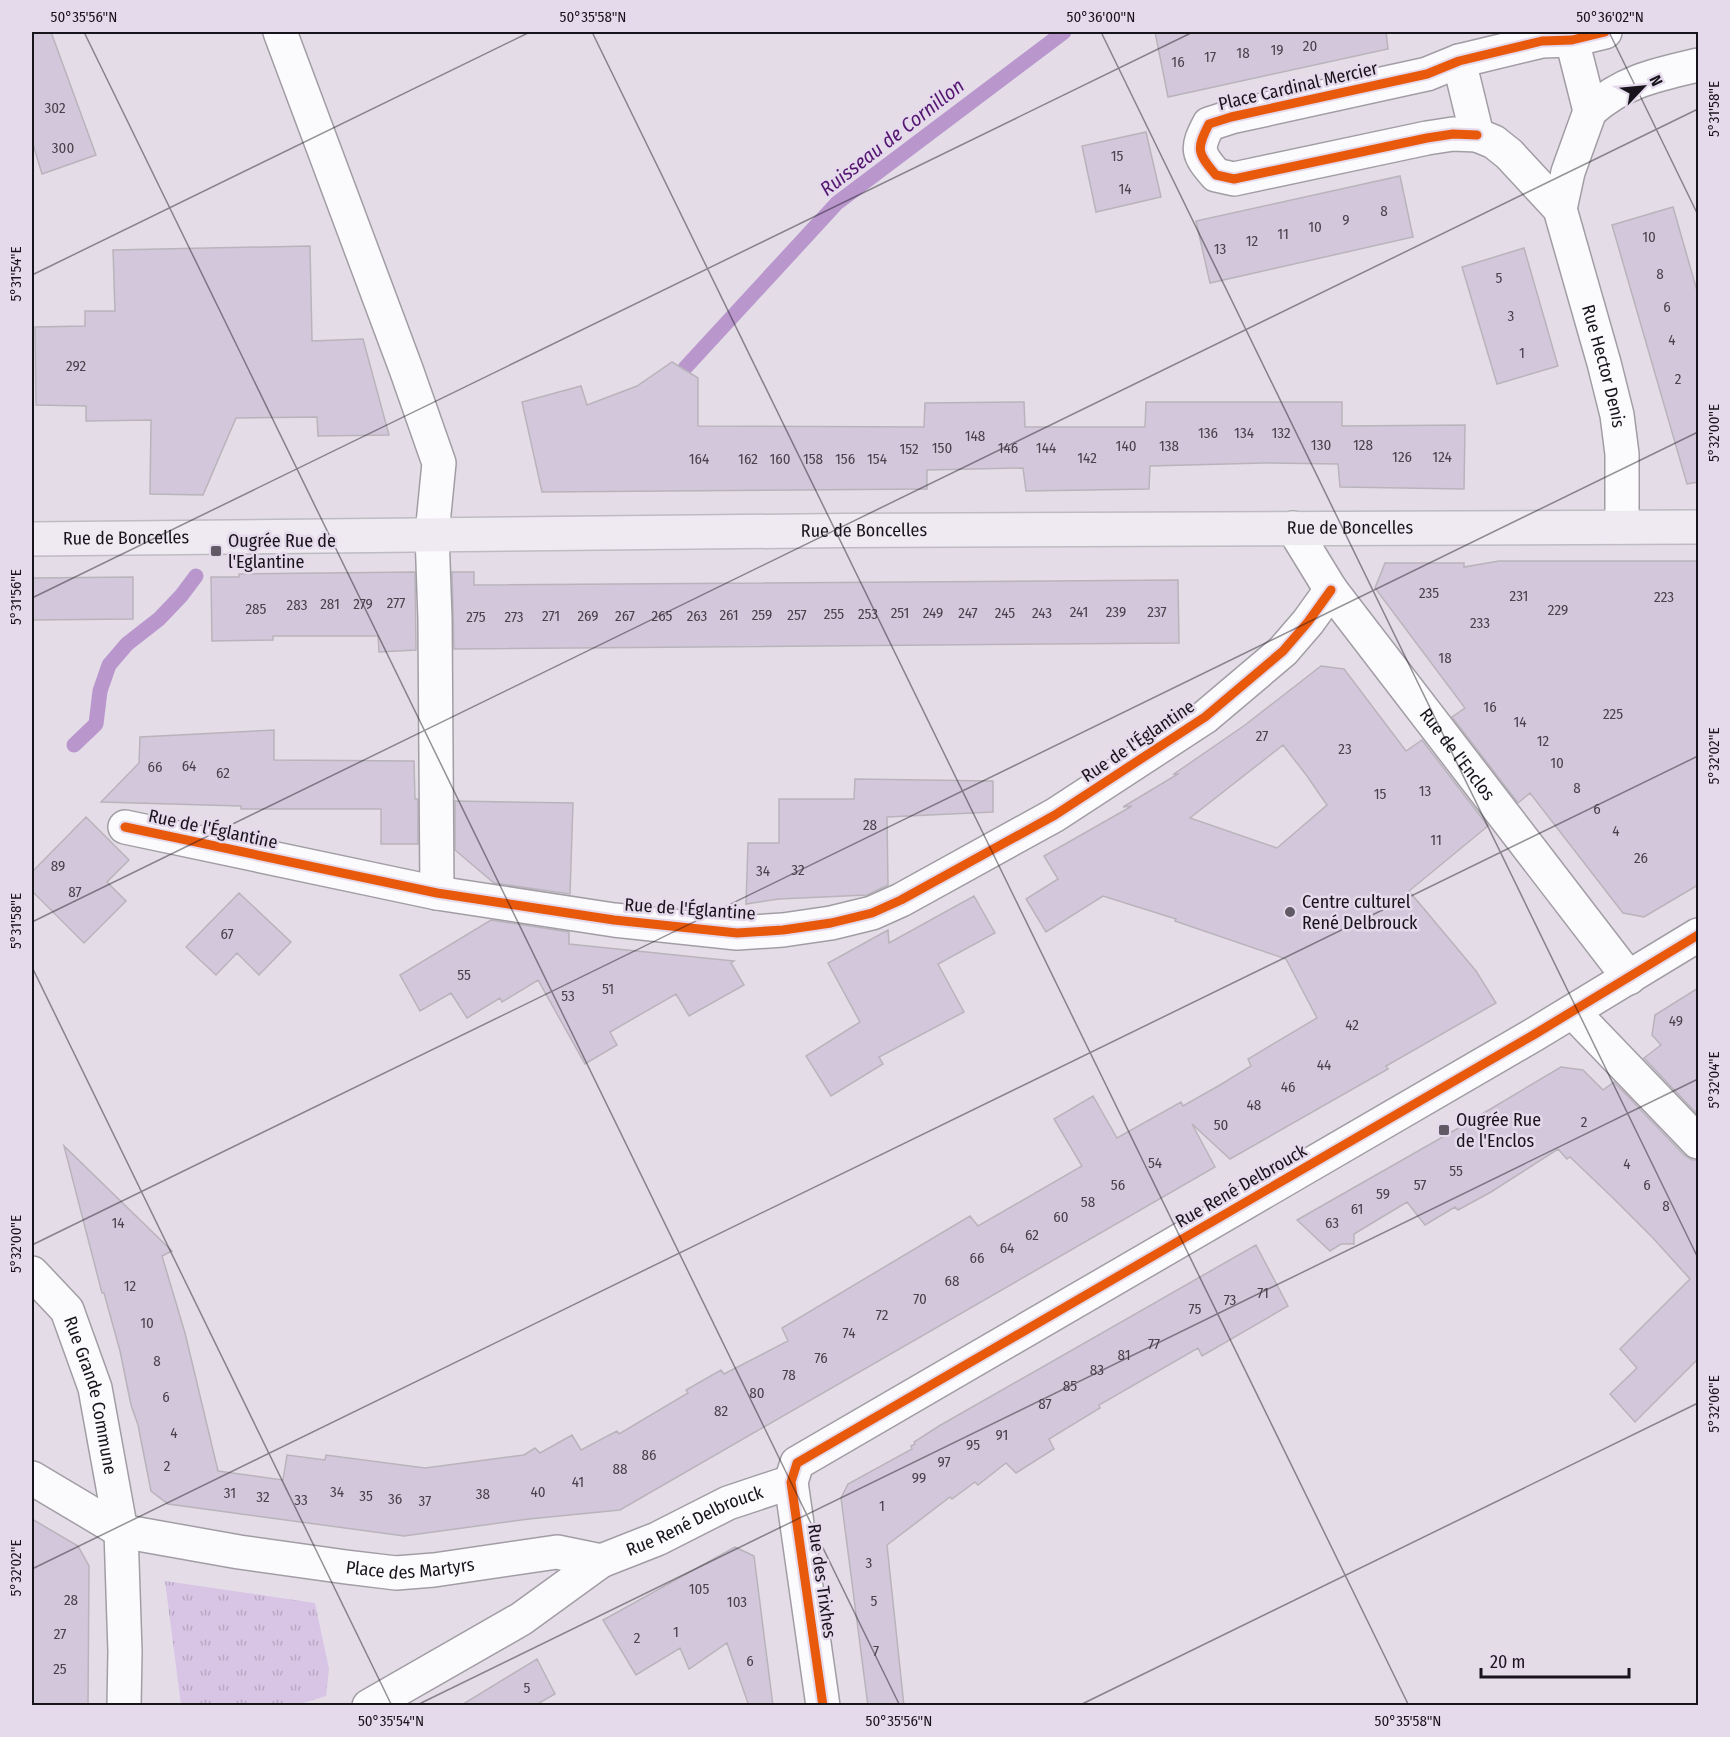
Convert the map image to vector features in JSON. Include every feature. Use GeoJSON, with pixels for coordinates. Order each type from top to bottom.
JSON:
{"type":"FeatureCollection","features":[{"type":"Feature","properties":{"kind":"main road","name":"Rue de Boncelles"},"geometry":{"type":"LineString","coordinates":[[32,539],[432,534],[1698,527]]}},
{"type":"Feature","properties":{"kind":"street"},"geometry":{"type":"LineString","coordinates":[[280,32],[439,463],[432,534],[435,619],[437,893]]}},
{"type":"Feature","properties":{"kind":"street","name":"Place Cardinal Mercier"},"geometry":{"type":"LineString","coordinates":[[1560,209],[1509,154],[1494,142],[1477,135],[1453,134],[1427,138],[1234,179],[1215,175],[1202,159],[1200,142],[1209,124],[1427,74],[1459,61],[1542,41],[1572,40],[1605,32]]}},
{"type":"Feature","properties":{"kind":"street"},"geometry":{"type":"LineString","coordinates":[[1572,40],[1590,111]]}},
{"type":"Feature","properties":{"kind":"street"},"geometry":{"type":"LineString","coordinates":[[1459,61],[1477,135]]}},
{"type":"Feature","properties":{"kind":"street"},"geometry":{"type":"LineString","coordinates":[[1560,209],[1568,172],[1590,111],[1606,97],[1642,79],[1698,65]]}},
{"type":"Feature","properties":{"kind":"street","name":"Rue Hector Denis"},"geometry":{"type":"LineString","coordinates":[[1560,209],[1617,415],[1622,454],[1622,527]]}},
{"type":"Feature","properties":{"kind":"street","name":"Rue de l'Enclos"},"geometry":{"type":"LineString","coordinates":[[1293,528],[1331,590],[1629,978]]}},
{"type":"Feature","properties":{"kind":"street","name":"Rue de l'Églantine"},"geometry":{"type":"LineString","coordinates":[[125,827],[437,893],[614,920],[736,933],[802,928],[872,913],[901,900],[1054,815],[1205,717],[1283,651],[1331,590]]}},
{"type":"Feature","properties":{"kind":"street","name":"Rue René Delbrouck"},"geometry":{"type":"LineString","coordinates":[[601,1561],[657,1539],[794,1472],[1573,1012],[1698,935]]}},
{"type":"Feature","properties":{"kind":"street"},"geometry":{"type":"LineString","coordinates":[[1573,1012],[1698,1142]]}},
{"type":"Feature","properties":{"kind":"street","name":"Rue Grande Commune"},"geometry":{"type":"LineString","coordinates":[[32,1273],[67,1310],[95,1388],[121,1531]]}},
{"type":"Feature","properties":{"kind":"street","name":"Rue des Trixhes"},"geometry":{"type":"LineString","coordinates":[[794,1472],[823,1706]]}},
{"type":"Feature","properties":{"kind":"street"},"geometry":{"type":"LineString","coordinates":[[32,1478],[121,1531],[124,1706]]}},
{"type":"Feature","properties":{"kind":"street","name":"Place des Martyrs"},"geometry":{"type":"LineString","coordinates":[[121,1531],[239,1552],[396,1573],[434,1570],[557,1552],[601,1561]]}},
{"type":"Feature","properties":{"kind":"street"},"geometry":{"type":"LineString","coordinates":[[369,1706],[521,1619],[601,1561]]}},
{"type":"Feature","properties":{"kind":"green space"},"geometry":{"type":"Polygon","coordinates":[[[165,1581],[315,1603],[329,1669],[326,1696],[297,1705],[181,1705],[165,1581]]]}},
{"type":"Feature","properties":{"kind":"building"},"geometry":{"type":"Polygon","coordinates":[[[32,32],[51,32],[96,155],[42,174],[32,141],[32,32]]]}},
{"type":"Feature","properties":{"kind":"building"},"geometry":{"type":"Polygon","coordinates":[[[1155,32],[1386,32],[1388,49],[1168,97],[1155,32]]]}},
{"type":"Feature","properties":{"kind":"building"},"geometry":{"type":"Polygon","coordinates":[[[1146,132],[1161,197],[1096,212],[1082,146],[1146,132]]]}},
{"type":"Feature","properties":{"kind":"building"},"geometry":{"type":"Polygon","coordinates":[[[1400,176],[1413,237],[1210,283],[1196,221],[1400,176]]]}},
{"type":"Feature","properties":{"kind":"building"},"geometry":{"type":"Polygon","coordinates":[[[1673,207],[1698,294],[1698,482],[1687,484],[1612,225],[1673,207]]]}},
{"type":"Feature","properties":{"kind":"building"},"geometry":{"type":"Polygon","coordinates":[[[310,246],[312,341],[363,339],[389,435],[318,436],[317,417],[236,418],[203,495],[150,494],[151,420],[86,421],[86,406],[36,405],[35,327],[85,326],[85,311],[115,311],[113,250],[310,246]]]}},
{"type":"Feature","properties":{"kind":"building"},"geometry":{"type":"Polygon","coordinates":[[[1524,248],[1558,366],[1497,384],[1462,267],[1524,248]]]}},
{"type":"Feature","properties":{"kind":"building"},"geometry":{"type":"Polygon","coordinates":[[[672,362],[698,378],[698,426],[924,427],[925,403],[1024,402],[1025,427],[1145,427],[1146,402],[1342,402],[1342,426],[1465,425],[1464,489],[1340,487],[1338,464],[1264,463],[1150,466],[1149,489],[1026,491],[1023,468],[927,470],[927,489],[542,492],[522,402],[581,386],[587,405],[637,386],[672,362]]]}},
{"type":"Feature","properties":{"kind":"building"},"geometry":{"type":"Polygon","coordinates":[[[1499,561],[1698,561],[1698,885],[1644,917],[1623,913],[1530,793],[1518,803],[1452,717],[1465,708],[1375,588],[1385,563],[1464,563],[1464,567],[1499,561]]]}},
{"type":"Feature","properties":{"kind":"building"},"geometry":{"type":"Polygon","coordinates":[[[415,572],[416,650],[379,652],[378,636],[273,636],[273,640],[212,641],[211,577],[239,577],[239,574],[415,572]]]}},
{"type":"Feature","properties":{"kind":"building"},"geometry":{"type":"Polygon","coordinates":[[[452,572],[474,572],[474,585],[1178,580],[1179,643],[454,649],[452,572]]]}},
{"type":"Feature","properties":{"kind":"building"},"geometry":{"type":"Polygon","coordinates":[[[133,577],[133,619],[32,620],[32,578],[133,577]]]}},
{"type":"Feature","properties":{"kind":"building"},"geometry":{"type":"Polygon","coordinates":[[[1321,666],[1344,669],[1406,751],[1422,740],[1488,826],[1409,891],[1476,971],[1496,1003],[1386,1066],[1388,1069],[1230,1159],[1192,1124],[1215,1167],[620,1510],[529,1519],[404,1536],[168,1504],[151,1491],[120,1351],[104,1293],[102,1293],[64,1146],[172,1251],[162,1256],[185,1333],[218,1471],[283,1480],[287,1455],[325,1460],[326,1455],[425,1468],[524,1455],[535,1448],[540,1453],[572,1435],[581,1450],[617,1431],[619,1434],[688,1393],[686,1390],[721,1370],[724,1374],[788,1341],[782,1328],[970,1216],[978,1226],[1082,1166],[1054,1119],[1093,1096],[1117,1138],[1181,1102],[1183,1106],[1220,1085],[1251,1066],[1248,1059],[1317,1018],[1286,959],[1175,921],[1176,919],[1103,896],[1046,932],[1026,899],[1058,879],[1044,856],[1132,806],[1123,807],[1178,774],[1174,774],[1245,725],[1321,666]],[[1283,745],[1190,818],[1277,848],[1327,805],[1283,745]]]}},
{"type":"Feature","properties":{"kind":"building"},"geometry":{"type":"Polygon","coordinates":[[[274,730],[274,760],[414,761],[415,799],[418,799],[418,844],[381,844],[381,809],[241,809],[241,806],[101,802],[139,763],[140,737],[274,730]]]}},
{"type":"Feature","properties":{"kind":"building"},"geometry":{"type":"Polygon","coordinates":[[[855,779],[993,781],[993,812],[887,817],[888,885],[867,895],[779,899],[746,904],[748,843],[779,843],[779,799],[854,799],[855,779]]]}},
{"type":"Feature","properties":{"kind":"building"},"geometry":{"type":"Polygon","coordinates":[[[455,801],[573,803],[570,894],[494,883],[455,850],[455,801]]]}},
{"type":"Feature","properties":{"kind":"building"},"geometry":{"type":"Polygon","coordinates":[[[86,817],[129,860],[107,882],[126,901],[84,943],[32,891],[32,872],[86,817]]]}},
{"type":"Feature","properties":{"kind":"building"},"geometry":{"type":"Polygon","coordinates":[[[239,893],[291,942],[259,975],[237,953],[216,975],[186,947],[239,893]]]}},
{"type":"Feature","properties":{"kind":"building"},"geometry":{"type":"Polygon","coordinates":[[[974,896],[995,933],[938,964],[964,1012],[879,1057],[883,1064],[831,1096],[806,1056],[860,1022],[828,963],[888,930],[889,943],[974,896]]]}},
{"type":"Feature","properties":{"kind":"building"},"geometry":{"type":"Polygon","coordinates":[[[491,920],[569,932],[569,944],[734,961],[731,963],[744,985],[689,1016],[676,994],[610,1032],[617,1045],[585,1064],[538,980],[502,1002],[500,998],[467,1018],[451,993],[420,1011],[400,975],[491,920]]]}},
{"type":"Feature","properties":{"kind":"building"},"geometry":{"type":"Polygon","coordinates":[[[1698,988],[1698,1115],[1644,1058],[1661,1045],[1652,1035],[1655,1015],[1698,988]]]}},
{"type":"Feature","properties":{"kind":"building"},"geometry":{"type":"Polygon","coordinates":[[[1561,1067],[1583,1070],[1603,1090],[1614,1082],[1684,1155],[1692,1160],[1698,1160],[1698,1359],[1635,1422],[1610,1394],[1637,1368],[1620,1349],[1690,1279],[1613,1198],[1570,1157],[1567,1159],[1558,1149],[1491,1192],[1458,1210],[1455,1207],[1425,1225],[1407,1202],[1354,1234],[1354,1244],[1341,1244],[1330,1251],[1297,1220],[1561,1067]]]}},
{"type":"Feature","properties":{"kind":"building"},"geometry":{"type":"Polygon","coordinates":[[[1256,1245],[1288,1306],[1202,1356],[1198,1348],[1099,1405],[1100,1408],[1049,1439],[1054,1449],[1016,1473],[1006,1463],[978,1485],[975,1482],[952,1499],[950,1497],[887,1545],[904,1706],[868,1706],[841,1498],[848,1484],[912,1449],[914,1442],[939,1426],[1256,1245]]]}},
{"type":"Feature","properties":{"kind":"building"},"geometry":{"type":"Polygon","coordinates":[[[32,1519],[78,1546],[89,1566],[88,1706],[32,1706],[32,1519]]]}},
{"type":"Feature","properties":{"kind":"building"},"geometry":{"type":"Polygon","coordinates":[[[735,1547],[754,1556],[773,1706],[749,1706],[727,1643],[689,1669],[680,1648],[636,1675],[603,1620],[735,1547]]]}},
{"type":"Feature","properties":{"kind":"building"},"geometry":{"type":"Polygon","coordinates":[[[537,1659],[555,1694],[534,1706],[460,1706],[537,1659]]]}},
{"type":"Feature","properties":{"kind":"waterway","name":"Ruisseau de Cornillon"},"geometry":{"type":"LineString","coordinates":[[685,368],[837,203],[1064,32]]}},
{"type":"Feature","properties":{"kind":"waterway","name":"Ruisseau de Cornillon"},"geometry":{"type":"LineString","coordinates":[[74,745],[96,724],[100,691],[109,665],[127,644],[159,619],[196,576]]}},
{"type":"Feature","properties":{"kind":"cycle path"},"geometry":{"type":"LineString","coordinates":[[1477,135],[1453,134],[1427,138],[1234,179],[1216,175],[1200,151],[1200,145],[1209,124],[1231,117],[1427,74],[1459,61],[1542,41],[1572,40],[1605,32]]}},
{"type":"Feature","properties":{"kind":"cycle path"},"geometry":{"type":"LineString","coordinates":[[125,827],[437,893],[614,920],[737,933],[783,930],[831,923],[872,913],[901,900],[1055,815],[1205,717],[1283,651],[1331,590]]}},
{"type":"Feature","properties":{"kind":"cycle path"},"geometry":{"type":"LineString","coordinates":[[823,1706],[791,1482],[797,1463],[1535,1034],[1698,935]]}},
{"type":"Feature","properties":{"kind":"place","name":"Ougrée Rue de l'Eglantine"},"geometry":{"type":"Point","coordinates":[216,551]}},
{"type":"Feature","properties":{"kind":"place","name":"Centre culturel René Delbrouck"},"geometry":{"type":"Point","coordinates":[1290,912]}},
{"type":"Feature","properties":{"kind":"place","name":"Ougrée Rue de l'Enclos"},"geometry":{"type":"Point","coordinates":[1444,1130]}}]}
